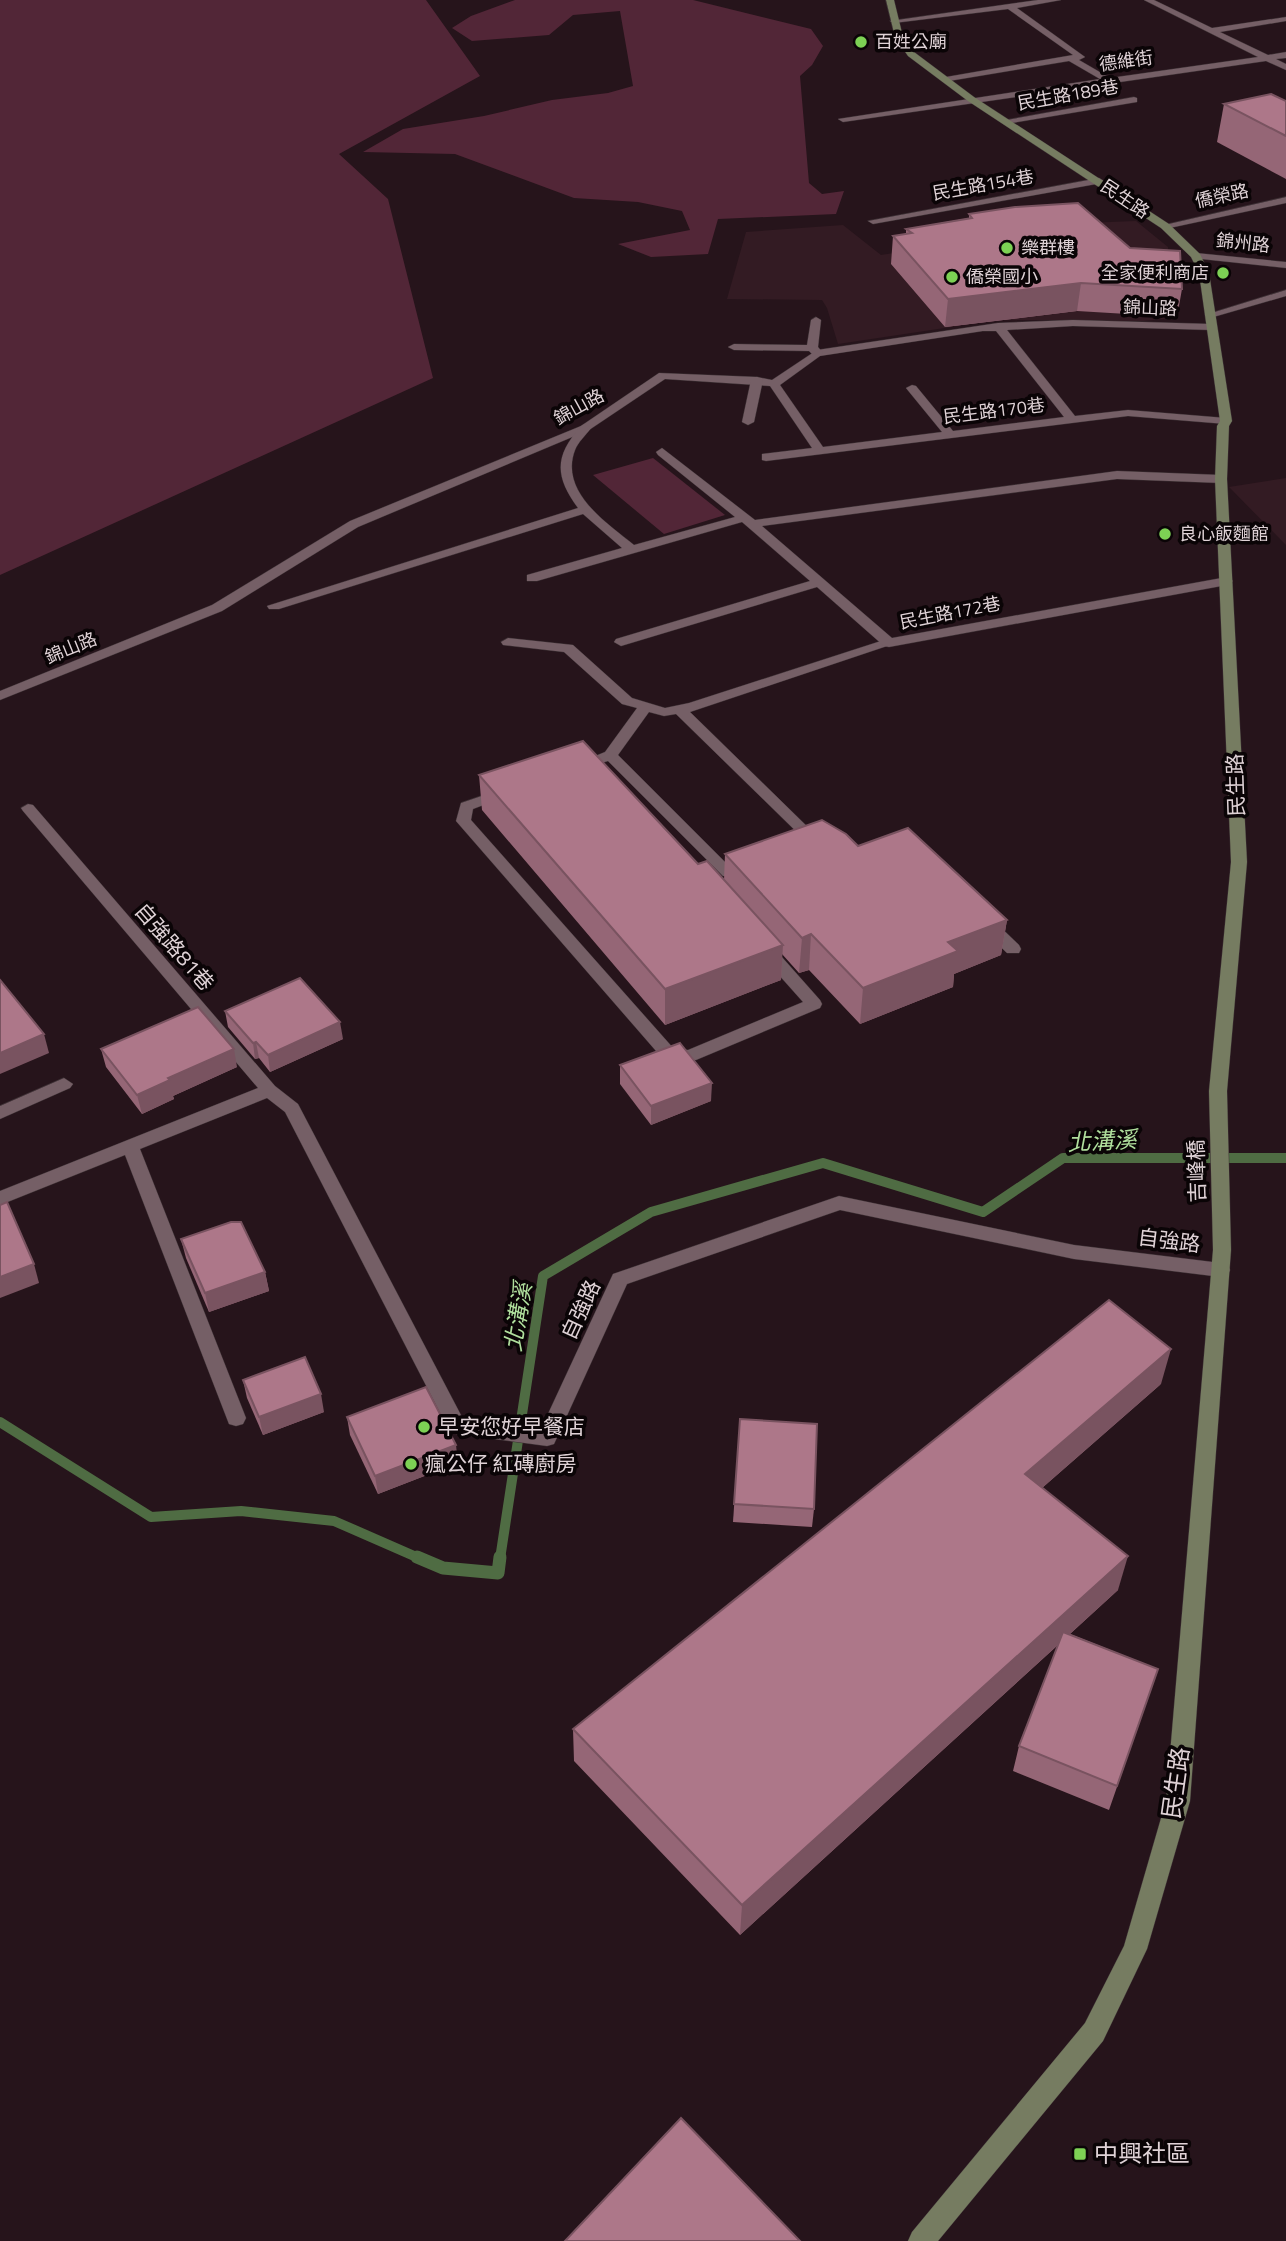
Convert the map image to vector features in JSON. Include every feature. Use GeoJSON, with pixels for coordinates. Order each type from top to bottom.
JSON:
{"type":"FeatureCollection","features":[{"type":"Feature","properties":{"kind":"street","name":"民生路"},"geometry":{"type":"LineString","coordinates":[[890,0],[898,37],[911,54],[971,99],[1165,226],[1196,256],[1204,273],[1226,421],[1223,426],[1221,479],[1240,862],[1218,1091]]}},
{"type":"Feature","properties":{"kind":"street"},"geometry":{"type":"LineString","coordinates":[[894,21],[1057,0]]}},
{"type":"Feature","properties":{"kind":"street"},"geometry":{"type":"LineString","coordinates":[[1148,0],[1286,67]]}},
{"type":"Feature","properties":{"kind":"street"},"geometry":{"type":"LineString","coordinates":[[946,80],[1081,57],[1011,7]]}},
{"type":"Feature","properties":{"kind":"street"},"geometry":{"type":"LineString","coordinates":[[1210,31],[1286,19]]}},
{"type":"Feature","properties":{"kind":"street","name":"德維街"},"geometry":{"type":"LineString","coordinates":[[843,119],[1286,55]]}},
{"type":"Feature","properties":{"kind":"street"},"geometry":{"type":"LineString","coordinates":[[1070,58],[1108,79]]}},
{"type":"Feature","properties":{"kind":"street","name":"民生路189巷"},"geometry":{"type":"LineString","coordinates":[[1006,121],[1134,100]]}},
{"type":"Feature","properties":{"kind":"street","name":"民生路154巷"},"geometry":{"type":"LineString","coordinates":[[873,221],[1099,181]]}},
{"type":"Feature","properties":{"kind":"street","name":"僑榮路"},"geometry":{"type":"LineString","coordinates":[[1165,226],[1286,200]]}},
{"type":"Feature","properties":{"kind":"street","name":"錦州路"},"geometry":{"type":"LineString","coordinates":[[1196,256],[1286,265]]}},
{"type":"Feature","properties":{"kind":"street"},"geometry":{"type":"LineString","coordinates":[[1211,321],[1286,293]]}},
{"type":"Feature","properties":{"kind":"street"},"geometry":{"type":"LineString","coordinates":[[734,347],[814,351],[816,320]]}},
{"type":"Feature","properties":{"kind":"street","name":"錦山路"},"geometry":{"type":"LineString","coordinates":[[0,696],[216,608],[354,524],[585,428],[663,375],[757,380],[774,384],[814,351],[998,326],[1211,321]]}},
{"type":"Feature","properties":{"kind":"street"},"geometry":{"type":"LineString","coordinates":[[998,326],[1071,419]]}},
{"type":"Feature","properties":{"kind":"street"},"geometry":{"type":"LineString","coordinates":[[748,422],[757,380]]}},
{"type":"Feature","properties":{"kind":"street"},"geometry":{"type":"LineString","coordinates":[[774,384],[819,450]]}},
{"type":"Feature","properties":{"kind":"street"},"geometry":{"type":"LineString","coordinates":[[912,388],[950,434]]}},
{"type":"Feature","properties":{"kind":"street","name":"民生路170巷"},"geometry":{"type":"LineString","coordinates":[[766,457],[1128,412],[1226,421]]}},
{"type":"Feature","properties":{"kind":"street"},"geometry":{"type":"LineString","coordinates":[[585,428],[569,451],[567,477],[583,510],[631,549]]}},
{"type":"Feature","properties":{"kind":"street","name":"民生路172巷"},"geometry":{"type":"LineString","coordinates":[[662,452],[748,521],[890,643],[1227,582]]}},
{"type":"Feature","properties":{"kind":"street"},"geometry":{"type":"LineString","coordinates":[[532,578],[631,549],[748,521],[1117,475],[1221,479]]}},
{"type":"Feature","properties":{"kind":"street"},"geometry":{"type":"LineString","coordinates":[[274,606],[583,510]]}},
{"type":"Feature","properties":{"kind":"street"},"geometry":{"type":"LineString","coordinates":[[621,642],[817,583]]}},
{"type":"Feature","properties":{"kind":"street"},"geometry":{"type":"LineString","coordinates":[[508,642],[568,648],[627,701],[664,712],[890,643]]}},
{"type":"Feature","properties":{"kind":"street"},"geometry":{"type":"LineString","coordinates":[[558,773],[610,755],[646,706]]}},
{"type":"Feature","properties":{"kind":"street"},"geometry":{"type":"LineString","coordinates":[[680,709],[816,847]]}},
{"type":"Feature","properties":{"kind":"street"},"geometry":{"type":"LineString","coordinates":[[610,755],[728,873]]}},
{"type":"Feature","properties":{"kind":"street"},"geometry":{"type":"LineString","coordinates":[[519,787],[466,806],[463,821],[669,1055],[690,1056],[814,1004],[760,943]]}},
{"type":"Feature","properties":{"kind":"street","name":"自強路81巷"},"geometry":{"type":"LineString","coordinates":[[28,808],[269,1090],[292,1108]]}},
{"type":"Feature","properties":{"kind":"street"},"geometry":{"type":"LineString","coordinates":[[973,912],[1013,949]]}},
{"type":"Feature","properties":{"kind":"street"},"geometry":{"type":"LineString","coordinates":[[0,1113],[64,1084]]}},
{"type":"Feature","properties":{"kind":"street"},"geometry":{"type":"LineString","coordinates":[[0,1198],[269,1090]]}},
{"type":"Feature","properties":{"kind":"street","name":"吉峰橋"},"geometry":{"type":"LineString","coordinates":[[1218,1091],[1222,1260]]}},
{"type":"Feature","properties":{"kind":"street","name":"自強路"},"geometry":{"type":"LineString","coordinates":[[292,1108],[457,1426],[547,1438],[620,1279],[839,1203],[1074,1252],[1222,1260]]}},
{"type":"Feature","properties":{"kind":"street"},"geometry":{"type":"LineString","coordinates":[[130,1146],[236,1418]]}},
{"type":"Feature","properties":{"kind":"street","name":"民生路"},"geometry":{"type":"LineString","coordinates":[[921,2241],[1094,2032],[1135,1949],[1178,1801],[1222,1260]]}},
{"type":"Feature","properties":{"kind":"shaded area"},"geometry":{"type":"Polygon","coordinates":[[[0,0],[426,0],[480,76],[339,154],[388,199],[433,378],[0,575],[0,0]]]}},
{"type":"Feature","properties":{"kind":"shaded area"},"geometry":{"type":"Polygon","coordinates":[[[515,0],[693,0],[811,29],[823,46],[812,65],[800,76],[809,183],[822,194],[844,191],[836,214],[718,219],[708,254],[651,257],[618,244],[690,230],[682,211],[638,202],[574,198],[455,154],[363,152],[403,129],[484,116],[552,100],[608,93],[633,86],[620,11],[573,15],[549,35],[472,41],[452,28],[471,16],[515,0]]]}},
{"type":"Feature","properties":{"kind":"shaded area","name":"僑榮國小"},"geometry":{"type":"Polygon","coordinates":[[[1136,221],[1168,247],[1174,318],[1143,321],[998,320],[838,344],[822,300],[727,299],[746,232],[843,225],[881,255],[1085,223],[1136,221]]]}},
{"type":"Feature","properties":{"kind":"shaded area"},"geometry":{"type":"Polygon","coordinates":[[[653,458],[725,515],[664,534],[593,475],[653,458]]]}},
{"type":"Feature","properties":{"kind":"shaded area"},"geometry":{"type":"Polygon","coordinates":[[[1286,478],[1286,545],[1229,487],[1286,478]]]}},
{"type":"Feature","properties":{"kind":"building"},"geometry":{"type":"Polygon","coordinates":[[[1271,94],[1286,101],[1286,136],[1224,104],[1271,94]]]}},
{"type":"Feature","properties":{"kind":"building"},"geometry":{"type":"Polygon","coordinates":[[[1078,203],[1130,248],[1180,251],[1182,289],[1081,283],[948,299],[893,236],[912,233],[906,229],[972,218],[969,214],[1015,207],[1078,203]]]}},
{"type":"Feature","properties":{"kind":"building"},"geometry":{"type":"Polygon","coordinates":[[[583,741],[698,864],[707,861],[783,945],[665,989],[479,775],[583,741]]]}},
{"type":"Feature","properties":{"kind":"building"},"geometry":{"type":"Polygon","coordinates":[[[822,820],[846,834],[858,846],[908,828],[1007,920],[948,942],[958,951],[863,988],[811,934],[802,938],[725,854],[822,820]]]}},
{"type":"Feature","properties":{"kind":"building"},"geometry":{"type":"Polygon","coordinates":[[[300,978],[340,1022],[268,1055],[256,1042],[253,1043],[225,1011],[300,978]]]}},
{"type":"Feature","properties":{"kind":"building"},"geometry":{"type":"Polygon","coordinates":[[[0,980],[44,1034],[0,1053],[0,980]]]}},
{"type":"Feature","properties":{"kind":"building"},"geometry":{"type":"Polygon","coordinates":[[[198,1007],[234,1049],[137,1095],[101,1049],[198,1007]]]}},
{"type":"Feature","properties":{"kind":"building"},"geometry":{"type":"Polygon","coordinates":[[[680,1043],[712,1083],[651,1106],[620,1065],[680,1043]]]}},
{"type":"Feature","properties":{"kind":"building"},"geometry":{"type":"Polygon","coordinates":[[[7,1202],[34,1264],[0,1277],[0,1205],[7,1202]]]}},
{"type":"Feature","properties":{"kind":"building"},"geometry":{"type":"Polygon","coordinates":[[[231,1222],[241,1222],[265,1272],[205,1293],[181,1239],[231,1222]]]}},
{"type":"Feature","properties":{"kind":"building"},"geometry":{"type":"Polygon","coordinates":[[[1109,1300],[1171,1349],[1025,1474],[1128,1556],[742,1905],[573,1729],[1109,1300]]]}},
{"type":"Feature","properties":{"kind":"building"},"geometry":{"type":"Polygon","coordinates":[[[305,1357],[321,1394],[259,1417],[243,1380],[305,1357]]]}},
{"type":"Feature","properties":{"kind":"building"},"geometry":{"type":"Polygon","coordinates":[[[426,1387],[456,1445],[375,1476],[347,1417],[426,1387]]]}},
{"type":"Feature","properties":{"kind":"building"},"geometry":{"type":"Polygon","coordinates":[[[740,1419],[817,1424],[814,1509],[734,1504],[740,1419]]]}},
{"type":"Feature","properties":{"kind":"building"},"geometry":{"type":"Polygon","coordinates":[[[1063,1632],[1158,1669],[1117,1786],[1019,1746],[1063,1632]]]}},
{"type":"Feature","properties":{"kind":"building"},"geometry":{"type":"Polygon","coordinates":[[[681,2118],[800,2241],[565,2241],[681,2118]]]}},
{"type":"Feature","properties":{"kind":"waterway","name":"北溝溪"},"geometry":{"type":"LineString","coordinates":[[500,1559],[543,1276],[651,1212],[823,1163],[983,1212],[1063,1158],[1286,1158]]}},
{"type":"Feature","properties":{"kind":"waterway","name":"北溝溪"},"geometry":{"type":"LineString","coordinates":[[0,1422],[151,1517],[241,1511],[334,1521],[421,1559]]}},
{"type":"Feature","properties":{"kind":"waterway","name":"北溝溪"},"geometry":{"type":"LineString","coordinates":[[417,1557],[443,1568],[498,1573],[500,1557]]}},
{"type":"Feature","properties":{"kind":"place","name":"百姓公廟"},"geometry":{"type":"Point","coordinates":[861,42]}},
{"type":"Feature","properties":{"kind":"place","name":"樂群樓"},"geometry":{"type":"Point","coordinates":[1007,248]}},
{"type":"Feature","properties":{"kind":"place","name":"全家便利商店"},"geometry":{"type":"Point","coordinates":[1223,273]}},
{"type":"Feature","properties":{"kind":"place","name":"僑榮國小"},"geometry":{"type":"Point","coordinates":[952,277]}},
{"type":"Feature","properties":{"kind":"place","name":"良心飯麵館"},"geometry":{"type":"Point","coordinates":[1165,534]}},
{"type":"Feature","properties":{"kind":"place","name":"早安您好早餐店"},"geometry":{"type":"Point","coordinates":[424,1427]}},
{"type":"Feature","properties":{"kind":"place","name":"瘋公仔 紅磚廚房"},"geometry":{"type":"Point","coordinates":[411,1464]}},
{"type":"Feature","properties":{"kind":"place","name":"中興社區"},"geometry":{"type":"Point","coordinates":[1080,2154]}}]}
